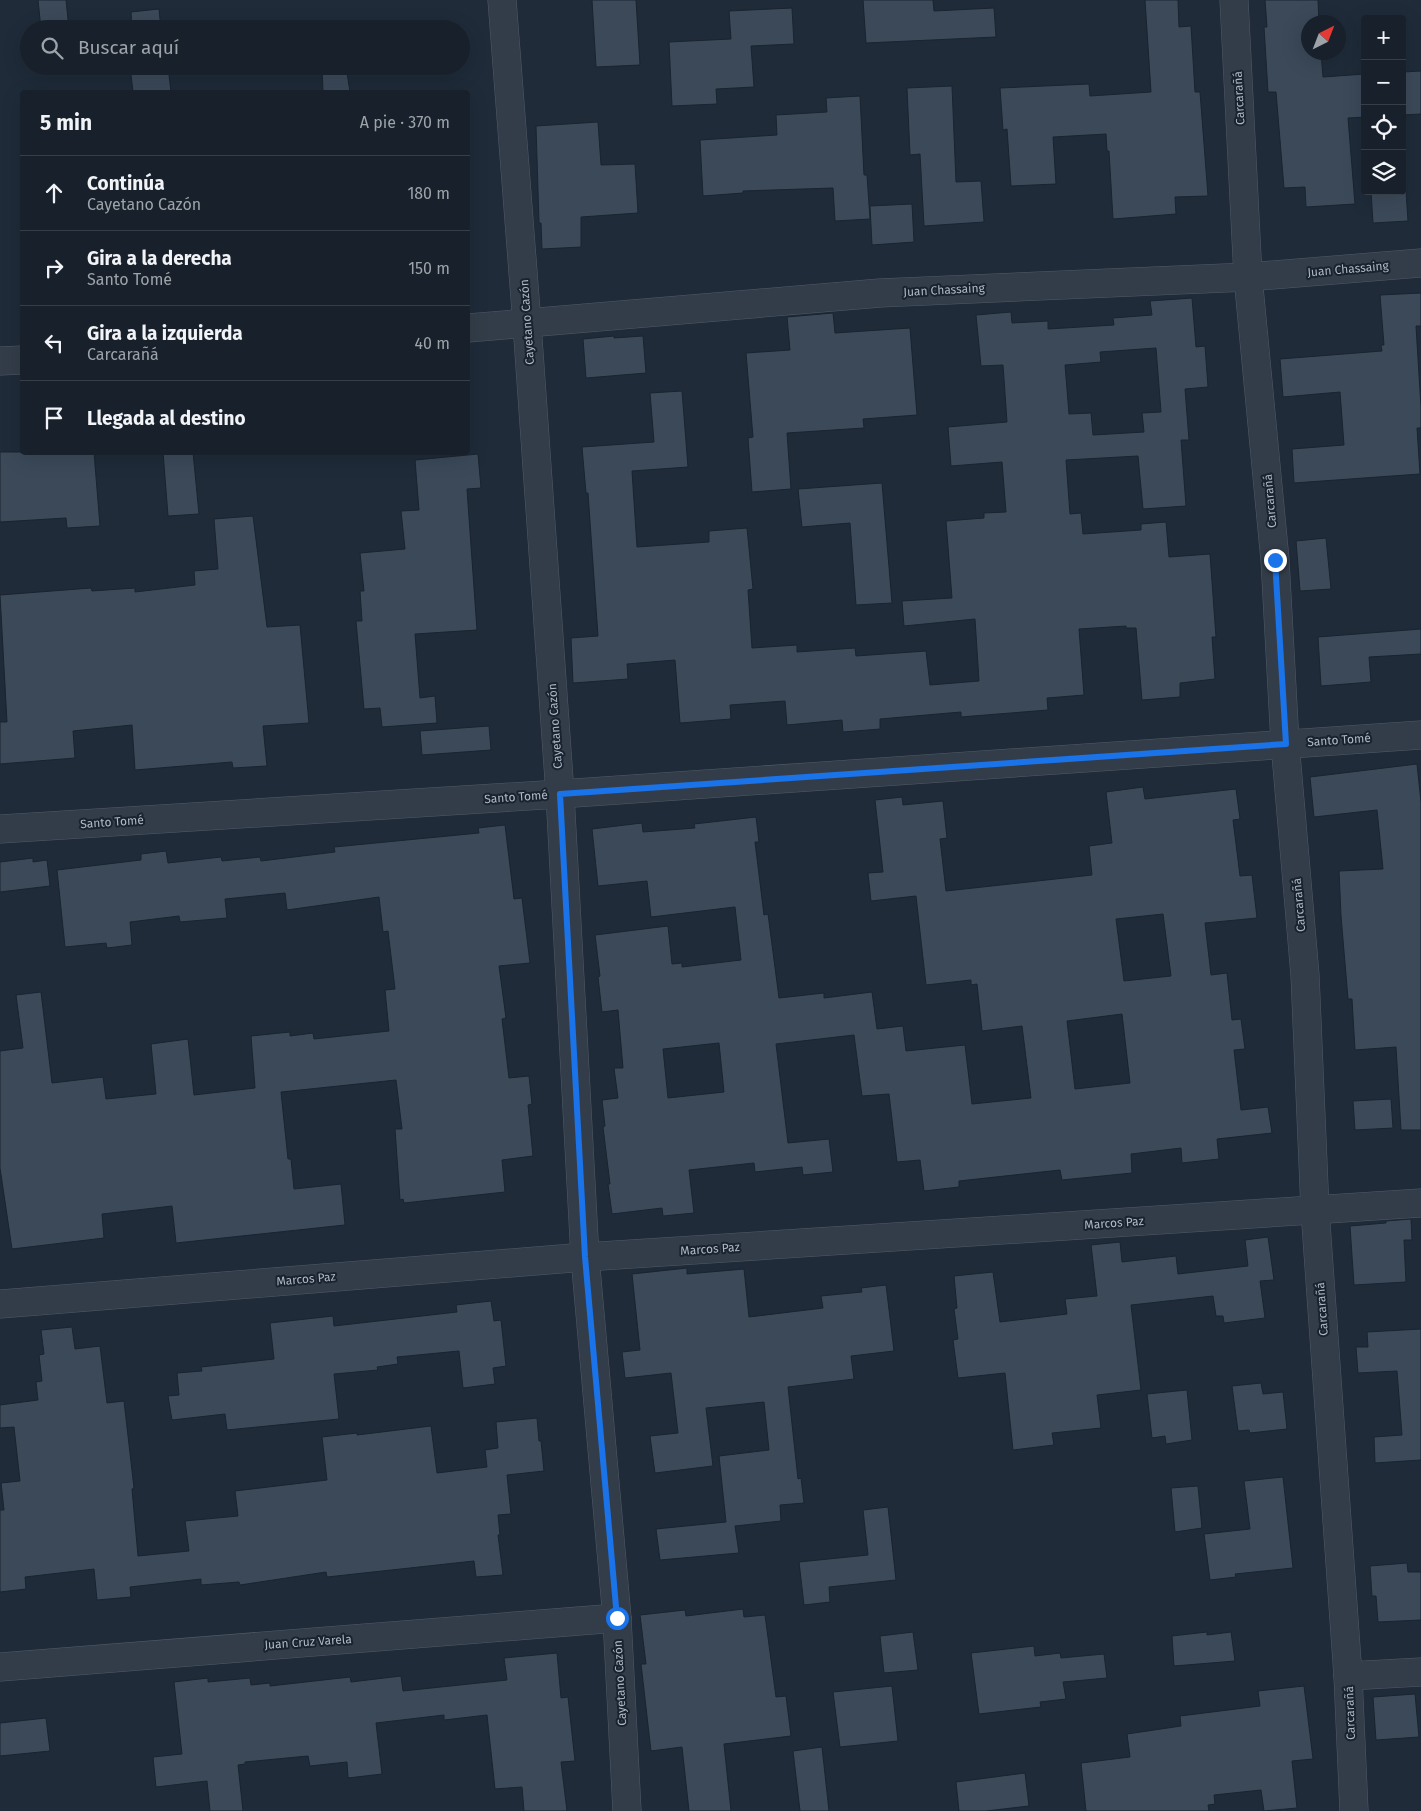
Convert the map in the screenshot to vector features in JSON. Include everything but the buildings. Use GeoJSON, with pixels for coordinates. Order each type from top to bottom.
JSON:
{"type":"FeatureCollection","features":[{"type":"Feature","properties":{"kind":"street","name":"Cayetano Cazón"},"geometry":{"type":"LineString","coordinates":[[502,0],[560,794],[585,1257],[617,1618],[627,1811]]}},
{"type":"Feature","properties":{"kind":"street","name":"Carcarañá"},"geometry":{"type":"LineString","coordinates":[[1234,0],[1248,277],[1275,560],[1286,744],[1305,975],[1315,1210],[1348,1676],[1354,1811]]}},
{"type":"Feature","properties":{"kind":"street","name":"Juan Chassaing"},"geometry":{"type":"LineString","coordinates":[[470,328],[880,293],[1248,277],[1421,263]]}},
{"type":"Feature","properties":{"kind":"street"},"geometry":{"type":"LineString","coordinates":[[0,361],[20,360]]}},
{"type":"Feature","properties":{"kind":"street","name":"Santo Tomé"},"geometry":{"type":"LineString","coordinates":[[0,829],[560,794],[1421,735]]}},
{"type":"Feature","properties":{"kind":"street","name":"Marcos Paz"},"geometry":{"type":"LineString","coordinates":[[0,1304],[585,1257],[1421,1203]]}},
{"type":"Feature","properties":{"kind":"street","name":"Juan Cruz Varela"},"geometry":{"type":"LineString","coordinates":[[0,1667],[617,1618]]}},
{"type":"Feature","properties":{"kind":"street"},"geometry":{"type":"LineString","coordinates":[[1348,1676],[1421,1672]]}},
{"type":"Feature","properties":{"kind":"route"},"geometry":{"type":"LineString","coordinates":[[617,1618],[585,1257],[560,794],[1286,744],[1275,560]]}}]}
